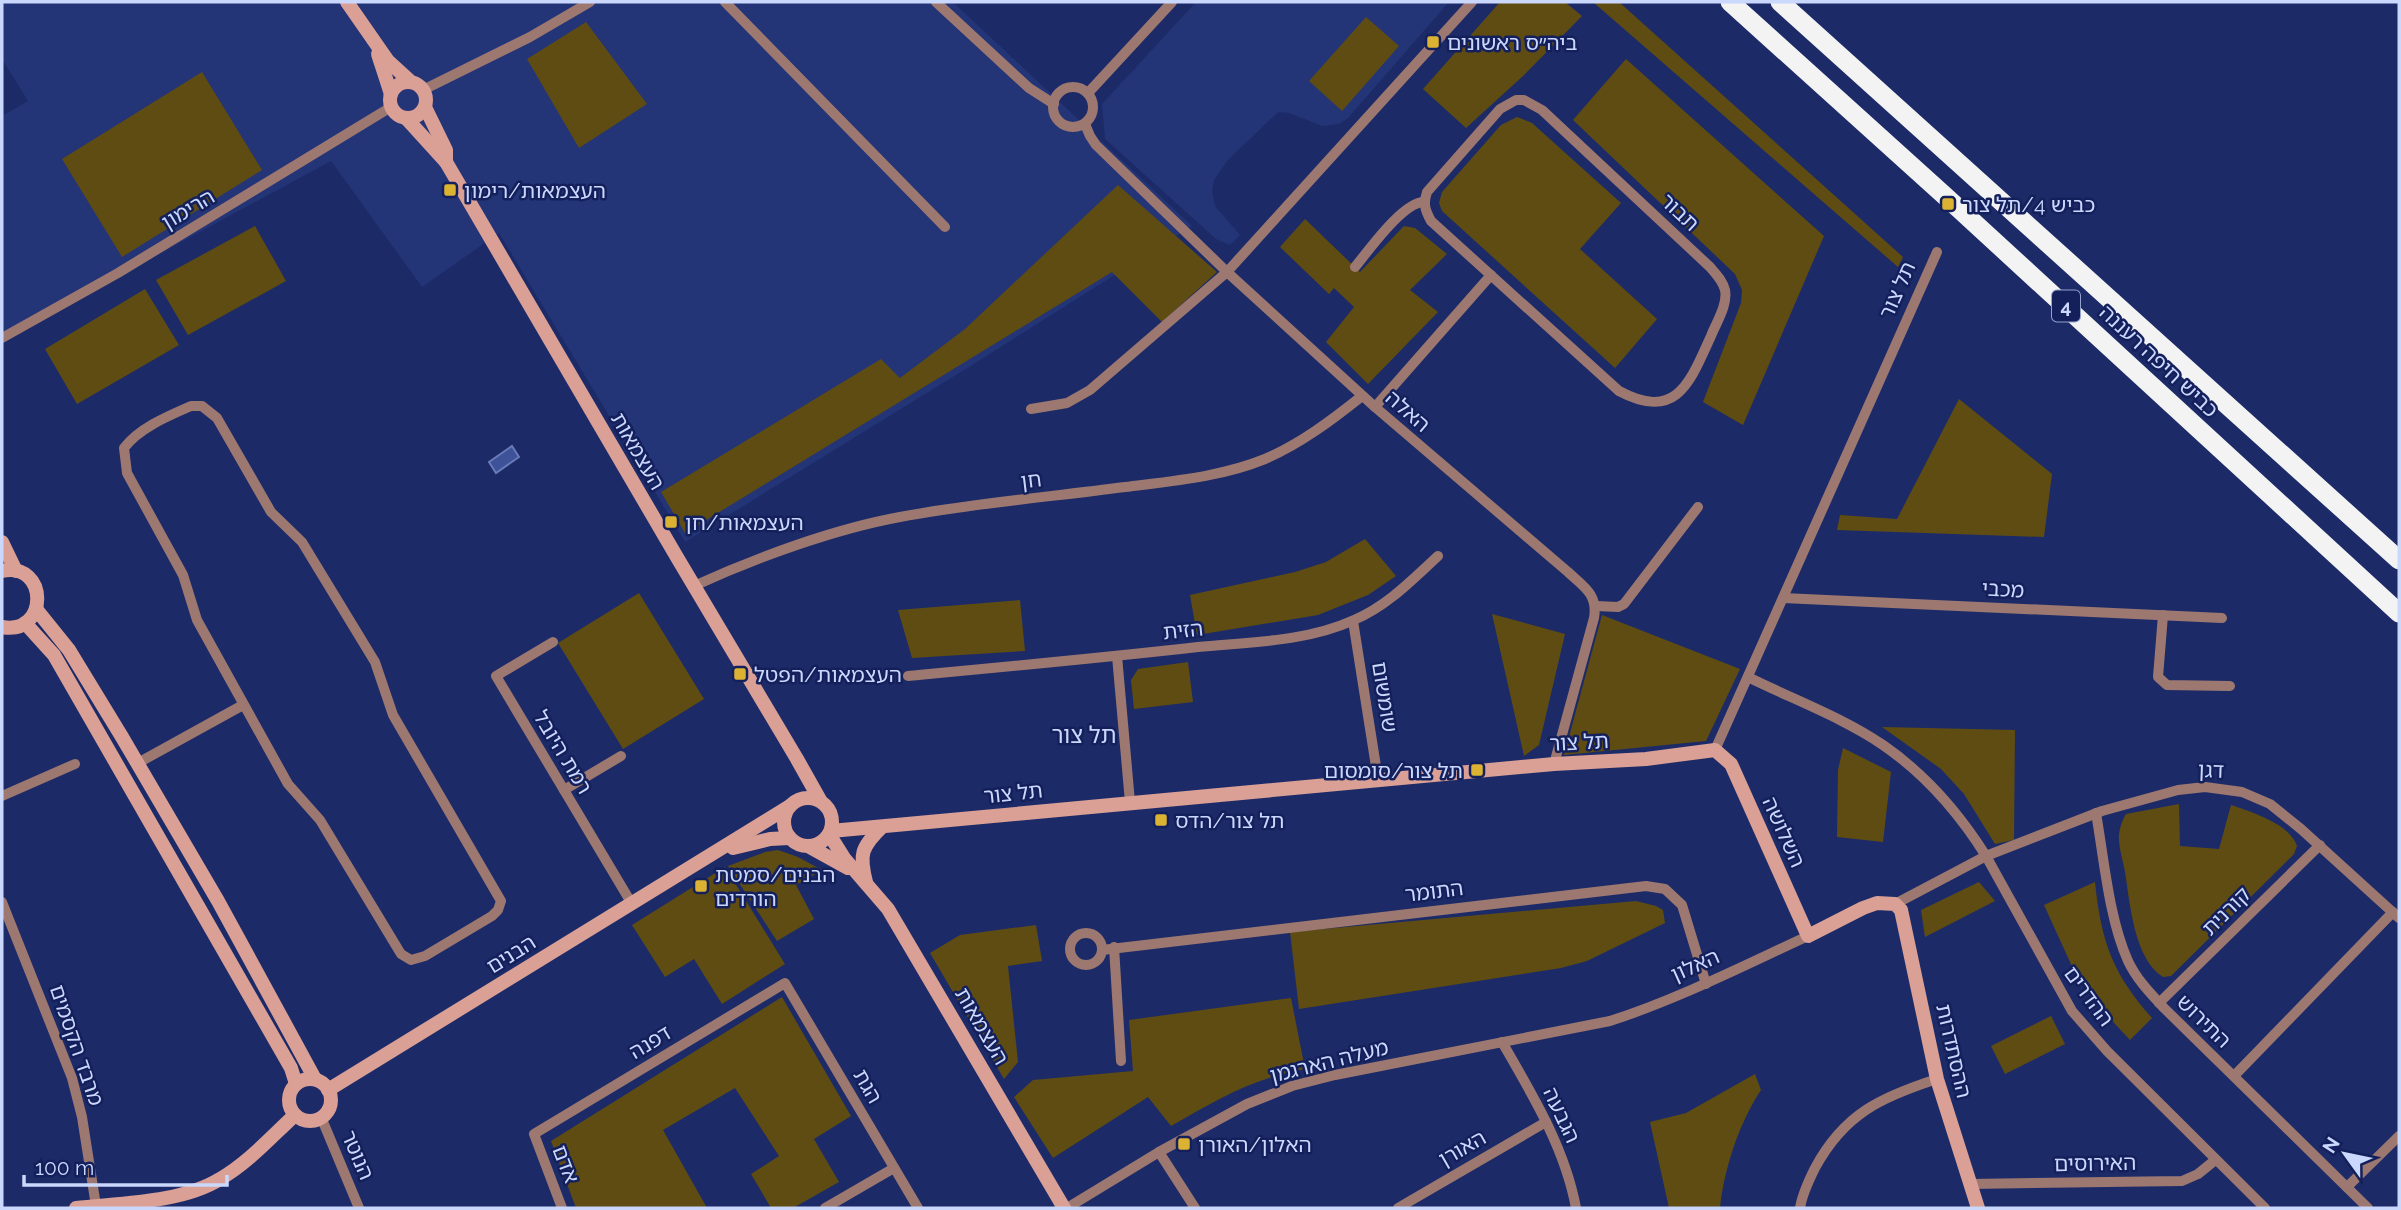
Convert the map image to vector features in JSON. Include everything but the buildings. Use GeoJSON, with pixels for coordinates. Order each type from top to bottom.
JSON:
{"type":"FeatureCollection","features":[{"type":"Feature","properties":{"kind":"highway","name":"כביש חיפה רעננה"},"geometry":{"type":"LineString","coordinates":[[1730,2],[1966,214],[2399,614]]}},
{"type":"Feature","properties":{"kind":"highway","name":"כביש חיפה רעננה"},"geometry":{"type":"LineString","coordinates":[[1780,2],[2399,560]]}},
{"type":"Feature","properties":{"kind":"street"},"geometry":{"type":"LineString","coordinates":[[347,2],[388,61],[417,86],[426,98],[425,107],[419,115],[406,118],[398,116],[391,101],[384,71],[369,37]]}},
{"type":"Feature","properties":{"kind":"street"},"geometry":{"type":"LineString","coordinates":[[391,101],[400,83],[417,86],[530,37],[590,2]]}},
{"type":"Feature","properties":{"kind":"street"},"geometry":{"type":"LineString","coordinates":[[725,2],[945,227]]}},
{"type":"Feature","properties":{"kind":"street"},"geometry":{"type":"LineString","coordinates":[[936,2],[1029,88],[1054,104]]}},
{"type":"Feature","properties":{"kind":"street"},"geometry":{"type":"LineString","coordinates":[[1088,93],[1172,2]]}},
{"type":"Feature","properties":{"kind":"street"},"geometry":{"type":"LineString","coordinates":[[1031,409],[1067,403],[1090,390],[1227,272],[1472,2]]}},
{"type":"Feature","properties":{"kind":"street"},"geometry":{"type":"LineString","coordinates":[[1077,87],[1088,93],[1092,99],[1093,110],[1085,124],[1075,128],[1063,125],[1054,115],[1057,96],[1065,89],[1077,87]]}},
{"type":"Feature","properties":{"kind":"street","name":"תבור"},"geometry":{"type":"LineString","coordinates":[[1516,100],[1524,100],[1542,110],[1710,267],[1725,291],[1720,316],[1691,380],[1683,391],[1674,397],[1650,403],[1633,399],[1619,391],[1491,275],[1432,221],[1425,211],[1424,202],[1427,192],[1500,109],[1516,100]]}},
{"type":"Feature","properties":{"kind":"street","name":"הרימון"},"geometry":{"type":"LineString","coordinates":[[2,338],[118,273],[391,101]]}},
{"type":"Feature","properties":{"kind":"street","name":"העצמאות"},"geometry":{"type":"LineString","coordinates":[[425,107],[446,150],[446,162]]}},
{"type":"Feature","properties":{"kind":"street","name":"העצמאות"},"geometry":{"type":"LineString","coordinates":[[406,118],[446,162],[825,806]]}},
{"type":"Feature","properties":{"kind":"street","name":"האלה"},"geometry":{"type":"LineString","coordinates":[[1085,124],[1096,145],[1227,272],[1362,396],[1586,589],[1596,606]]}},
{"type":"Feature","properties":{"kind":"street"},"geometry":{"type":"LineString","coordinates":[[1355,267],[1404,211],[1416,202],[1424,202]]}},
{"type":"Feature","properties":{"kind":"street","name":"תל צור"},"geometry":{"type":"LineString","coordinates":[[830,832],[1378,779],[1554,764],[1646,760],[1715,750],[1937,251]]}},
{"type":"Feature","properties":{"kind":"street"},"geometry":{"type":"LineString","coordinates":[[1375,407],[1491,275]]}},
{"type":"Feature","properties":{"kind":"street","name":"חן"},"geometry":{"type":"LineString","coordinates":[[694,586],[763,558],[872,523],[1177,481],[1238,468],[1283,450],[1335,417],[1362,396]]}},
{"type":"Feature","properties":{"kind":"street"},"geometry":{"type":"LineString","coordinates":[[191,406],[202,406],[216,418],[271,512],[302,542],[375,662],[393,715],[495,888],[501,901],[498,910],[425,956],[411,960],[401,954],[320,820],[288,784],[243,705],[197,620],[183,575],[127,473],[124,448],[131,439],[191,406]]}},
{"type":"Feature","properties":{"kind":"street"},"geometry":{"type":"LineString","coordinates":[[1554,764],[1596,606],[1618,607],[1624,604],[1698,507]]}},
{"type":"Feature","properties":{"kind":"street"},"geometry":{"type":"LineString","coordinates":[[2,542],[9,571],[29,578],[38,595],[36,609],[25,623],[17,627],[2,627]]}},
{"type":"Feature","properties":{"kind":"street","name":"הזית"},"geometry":{"type":"LineString","coordinates":[[908,676],[1285,638],[1353,621],[1375,610],[1438,556]]}},
{"type":"Feature","properties":{"kind":"street","name":"מכבי"},"geometry":{"type":"LineString","coordinates":[[1783,598],[2222,618]]}},
{"type":"Feature","properties":{"kind":"street"},"geometry":{"type":"LineString","coordinates":[[36,609],[69,650],[138,763],[218,901],[314,1079]]}},
{"type":"Feature","properties":{"kind":"street"},"geometry":{"type":"LineString","coordinates":[[2163,615],[2158,677],[2162,683],[2230,686]]}},
{"type":"Feature","properties":{"kind":"street","name":"שומשום"},"geometry":{"type":"LineString","coordinates":[[1353,621],[1378,779]]}},
{"type":"Feature","properties":{"kind":"street"},"geometry":{"type":"LineString","coordinates":[[25,623],[54,655],[284,1057],[296,1084]]}},
{"type":"Feature","properties":{"kind":"street","name":"רמת היובל"},"geometry":{"type":"LineString","coordinates":[[553,642],[496,676],[632,904]]}},
{"type":"Feature","properties":{"kind":"street"},"geometry":{"type":"LineString","coordinates":[[1117,656],[1130,802]]}},
{"type":"Feature","properties":{"kind":"street","name":"ההדרים"},"geometry":{"type":"LineString","coordinates":[[1748,677],[1857,730],[1907,763],[1928,782],[1968,827],[2072,1011],[2106,1051],[2214,1161],[2265,1208]]}},
{"type":"Feature","properties":{"kind":"street"},"geometry":{"type":"LineString","coordinates":[[138,763],[243,705]]}},
{"type":"Feature","properties":{"kind":"street","name":"השלושה"},"geometry":{"type":"LineString","coordinates":[[1715,750],[1731,764],[1808,936]]}},
{"type":"Feature","properties":{"kind":"street"},"geometry":{"type":"LineString","coordinates":[[564,790],[621,756]]}},
{"type":"Feature","properties":{"kind":"street","name":"העצמאות"},"geometry":{"type":"LineString","coordinates":[[794,803],[801,789],[797,758]]}},
{"type":"Feature","properties":{"kind":"street"},"geometry":{"type":"LineString","coordinates":[[2,796],[75,764]]}},
{"type":"Feature","properties":{"kind":"street","name":"דגן"},"geometry":{"type":"LineString","coordinates":[[1986,856],[2096,813],[2178,790],[2218,788],[2242,792],[2270,804],[2396,915]]}},
{"type":"Feature","properties":{"kind":"street"},"geometry":{"type":"LineString","coordinates":[[812,798],[825,806],[832,819],[830,832],[823,842],[810,847],[795,843],[789,838],[783,823],[785,814],[794,803],[812,798]]}},
{"type":"Feature","properties":{"kind":"street","name":"הבנים"},"geometry":{"type":"LineString","coordinates":[[328,1090],[794,803]]}},
{"type":"Feature","properties":{"kind":"street","name":"תל צור"},"geometry":{"type":"LineString","coordinates":[[825,806],[848,823],[902,825]]}},
{"type":"Feature","properties":{"kind":"street","name":"התירוש"},"geometry":{"type":"LineString","coordinates":[[2096,813],[2118,934],[2141,983],[2368,1208]]}},
{"type":"Feature","properties":{"kind":"street"},"geometry":{"type":"LineString","coordinates":[[867,883],[862,858],[864,847],[881,827]]}},
{"type":"Feature","properties":{"kind":"street","name":"העצמאות"},"geometry":{"type":"LineString","coordinates":[[830,832],[855,872]]}},
{"type":"Feature","properties":{"kind":"street","name":"הבנים"},"geometry":{"type":"LineString","coordinates":[[715,854],[770,839],[789,838]]}},
{"type":"Feature","properties":{"kind":"street","name":"קורנית"},"geometry":{"type":"LineString","coordinates":[[2160,1003],[2319,845]]}},
{"type":"Feature","properties":{"kind":"street","name":"העצמאות"},"geometry":{"type":"LineString","coordinates":[[810,847],[855,872],[888,909],[1065,1208]]}},
{"type":"Feature","properties":{"kind":"street"},"geometry":{"type":"LineString","coordinates":[[1895,904],[1986,856]]}},
{"type":"Feature","properties":{"kind":"street","name":"התומר"},"geometry":{"type":"LineString","coordinates":[[1121,1061],[1108,948],[1646,886],[1665,889],[1682,905],[1706,984]]}},
{"type":"Feature","properties":{"kind":"street","name":"מרבד הקסמים"},"geometry":{"type":"LineString","coordinates":[[2,902],[75,1087],[96,1206]]}},
{"type":"Feature","properties":{"kind":"street","name":"האלון"},"geometry":{"type":"LineString","coordinates":[[1502,1042],[1609,1021],[1646,1009],[1706,984],[1863,908],[1877,903],[1895,904]]}},
{"type":"Feature","properties":{"kind":"street","name":"ההסתדרות"},"geometry":{"type":"LineString","coordinates":[[1895,904],[1901,910],[1906,925],[1937,1079],[1978,1208]]}},
{"type":"Feature","properties":{"kind":"street"},"geometry":{"type":"LineString","coordinates":[[2234,1076],[2396,915]]}},
{"type":"Feature","properties":{"kind":"street","name":"דפנה"},"geometry":{"type":"LineString","coordinates":[[534,1134],[785,983]]}},
{"type":"Feature","properties":{"kind":"street","name":"הגת"},"geometry":{"type":"LineString","coordinates":[[785,983],[918,1208]]}},
{"type":"Feature","properties":{"kind":"street","name":"מעלה הארגמן"},"geometry":{"type":"LineString","coordinates":[[1065,1208],[1247,1104],[1292,1086],[1502,1042]]}},
{"type":"Feature","properties":{"kind":"street","name":"הגבעה"},"geometry":{"type":"LineString","coordinates":[[1502,1042],[1546,1122],[1564,1164],[1576,1208]]}},
{"type":"Feature","properties":{"kind":"street"},"geometry":{"type":"LineString","coordinates":[[304,1079],[314,1079],[323,1083],[331,1100],[329,1108],[321,1118],[309,1121],[295,1115],[288,1103],[289,1095],[296,1084],[304,1079]]}},
{"type":"Feature","properties":{"kind":"street"},"geometry":{"type":"LineString","coordinates":[[1800,1208],[1824,1151],[1840,1130],[1862,1111],[1881,1100],[1937,1079]]}},
{"type":"Feature","properties":{"kind":"street"},"geometry":{"type":"LineString","coordinates":[[76,1208],[173,1196],[205,1187],[237,1167],[295,1115]]}},
{"type":"Feature","properties":{"kind":"street","name":"הנוטר"},"geometry":{"type":"LineString","coordinates":[[321,1118],[359,1208]]}},
{"type":"Feature","properties":{"kind":"street","name":"האורן"},"geometry":{"type":"LineString","coordinates":[[1398,1208],[1546,1122]]}},
{"type":"Feature","properties":{"kind":"street","name":"אדם"},"geometry":{"type":"LineString","coordinates":[[534,1134],[562,1208]]}},
{"type":"Feature","properties":{"kind":"street"},"geometry":{"type":"LineString","coordinates":[[2347,1187],[2399,1136]]}},
{"type":"Feature","properties":{"kind":"street"},"geometry":{"type":"LineString","coordinates":[[1159,1152],[1195,1208]]}},
{"type":"Feature","properties":{"kind":"street","name":"האירוסים"},"geometry":{"type":"LineString","coordinates":[[1969,1184],[2182,1181],[2198,1174],[2214,1161]]}},
{"type":"Feature","properties":{"kind":"street"},"geometry":{"type":"LineString","coordinates":[[825,1208],[894,1168]]}},
{"type":"Feature","properties":{"kind":"shaded area"},"geometry":{"type":"Polygon","coordinates":[[[2,2],[953,2],[1192,226],[685,542],[499,233],[422,287],[331,161],[2,339],[2,116],[28,101],[2,59],[2,2]]]}},
{"type":"Feature","properties":{"kind":"shaded area"},"geometry":{"type":"Polygon","coordinates":[[[1196,2],[1449,2],[1348,118],[1339,124],[1322,126],[1289,113],[1278,112],[1227,161],[1214,180],[1212,191],[1215,206],[1240,235],[1230,245],[1216,239],[1105,139],[1102,104],[1196,2]]]}},
{"type":"Feature","properties":{"kind":"shaded area"},"geometry":{"type":"Polygon","coordinates":[[[1500,2],[1565,2],[1582,16],[1523,76],[1466,128],[1423,89],[1500,2]]]}},
{"type":"Feature","properties":{"kind":"shaded area"},"geometry":{"type":"Polygon","coordinates":[[[1593,2],[1619,2],[1903,257],[1898,267],[1593,2]]]}},
{"type":"Feature","properties":{"kind":"shaded area"},"geometry":{"type":"Polygon","coordinates":[[[1366,17],[1399,46],[1342,111],[1309,81],[1366,17]]]}},
{"type":"Feature","properties":{"kind":"shaded area"},"geometry":{"type":"Polygon","coordinates":[[[586,22],[647,104],[579,148],[527,59],[586,22]]]}},
{"type":"Feature","properties":{"kind":"shaded area"},"geometry":{"type":"Polygon","coordinates":[[[1626,59],[1824,236],[1743,425],[1703,402],[1741,303],[1742,290],[1735,274],[1573,120],[1626,59]]]}},
{"type":"Feature","properties":{"kind":"shaded area"},"geometry":{"type":"Polygon","coordinates":[[[202,72],[262,170],[122,257],[62,159],[202,72]]]}},
{"type":"Feature","properties":{"kind":"shaded area"},"geometry":{"type":"Polygon","coordinates":[[[1517,117],[1532,123],[1621,203],[1580,249],[1657,319],[1615,368],[1442,211],[1439,203],[1442,192],[1501,125],[1517,117]]]}},
{"type":"Feature","properties":{"kind":"shaded area"},"geometry":{"type":"Polygon","coordinates":[[[1118,185],[1217,272],[1162,322],[1112,272],[685,533],[661,492],[881,359],[900,378],[965,329],[1118,185]]]}},
{"type":"Feature","properties":{"kind":"shaded area"},"geometry":{"type":"Polygon","coordinates":[[[1305,219],[1360,272],[1404,226],[1415,228],[1447,254],[1410,290],[1438,312],[1368,384],[1326,342],[1354,307],[1334,288],[1329,294],[1280,247],[1305,219]]]}},
{"type":"Feature","properties":{"kind":"shaded area"},"geometry":{"type":"Polygon","coordinates":[[[255,226],[286,281],[188,335],[156,280],[255,226]]]}},
{"type":"Feature","properties":{"kind":"shaded area"},"geometry":{"type":"Polygon","coordinates":[[[145,289],[179,345],[77,404],[45,349],[145,289]]]}},
{"type":"Feature","properties":{"kind":"shaded area"},"geometry":{"type":"Polygon","coordinates":[[[1959,399],[2052,474],[2044,537],[1837,530],[1840,515],[1897,519],[1959,399]]]}},
{"type":"Feature","properties":{"kind":"shaded area"},"geometry":{"type":"Polygon","coordinates":[[[512,446],[519,457],[496,473],[489,462],[512,446]]]}},
{"type":"Feature","properties":{"kind":"shaded area"},"geometry":{"type":"Polygon","coordinates":[[[1365,539],[1396,576],[1368,595],[1318,615],[1197,635],[1190,595],[1295,572],[1326,562],[1365,539]]]}},
{"type":"Feature","properties":{"kind":"shaded area"},"geometry":{"type":"Polygon","coordinates":[[[639,593],[704,699],[623,749],[558,643],[639,593]]]}},
{"type":"Feature","properties":{"kind":"shaded area"},"geometry":{"type":"Polygon","coordinates":[[[1020,600],[1025,651],[912,658],[898,610],[1020,600]]]}},
{"type":"Feature","properties":{"kind":"shaded area"},"geometry":{"type":"Polygon","coordinates":[[[1492,614],[1565,634],[1539,745],[1524,756],[1492,614]]]}},
{"type":"Feature","properties":{"kind":"shaded area"},"geometry":{"type":"Polygon","coordinates":[[[1602,615],[1740,669],[1706,741],[1564,755],[1602,615]]]}},
{"type":"Feature","properties":{"kind":"shaded area"},"geometry":{"type":"Polygon","coordinates":[[[1188,662],[1193,702],[1134,709],[1131,680],[1138,669],[1188,662]]]}},
{"type":"Feature","properties":{"kind":"shaded area"},"geometry":{"type":"Polygon","coordinates":[[[1882,727],[2015,730],[2014,840],[1995,844],[1964,794],[1941,769],[1882,727]]]}},
{"type":"Feature","properties":{"kind":"shaded area"},"geometry":{"type":"Polygon","coordinates":[[[1843,748],[1891,772],[1883,842],[1837,837],[1838,770],[1843,748]]]}},
{"type":"Feature","properties":{"kind":"shaded area"},"geometry":{"type":"Polygon","coordinates":[[[2179,804],[2180,846],[2219,849],[2231,805],[2279,825],[2293,838],[2297,846],[2294,854],[2171,976],[2163,977],[2153,969],[2146,957],[2135,929],[2119,834],[2126,814],[2179,804]]]}},
{"type":"Feature","properties":{"kind":"shaded area"},"geometry":{"type":"Polygon","coordinates":[[[778,850],[822,870],[796,885],[814,919],[777,941],[728,866],[778,850]]]}},
{"type":"Feature","properties":{"kind":"shaded area"},"geometry":{"type":"Polygon","coordinates":[[[725,867],[785,964],[722,1004],[694,959],[665,977],[632,925],[725,867]]]}},
{"type":"Feature","properties":{"kind":"shaded area"},"geometry":{"type":"Polygon","coordinates":[[[1979,882],[1995,901],[1925,937],[1921,910],[1979,882]]]}},
{"type":"Feature","properties":{"kind":"shaded area"},"geometry":{"type":"Polygon","coordinates":[[[2095,882],[2101,922],[2111,955],[2127,986],[2152,1018],[2130,1040],[2092,999],[2075,973],[2044,905],[2095,882]]]}},
{"type":"Feature","properties":{"kind":"shaded area"},"geometry":{"type":"Polygon","coordinates":[[[1636,901],[1663,910],[1665,923],[1587,961],[1561,968],[1299,1009],[1290,932],[1636,901]]]}},
{"type":"Feature","properties":{"kind":"shaded area"},"geometry":{"type":"Polygon","coordinates":[[[1036,925],[1042,961],[1008,966],[1018,1062],[1004,1079],[930,953],[960,935],[1036,925]]]}},
{"type":"Feature","properties":{"kind":"shaded area"},"geometry":{"type":"Polygon","coordinates":[[[782,997],[851,1116],[814,1139],[839,1182],[793,1208],[771,1208],[751,1174],[779,1156],[735,1088],[663,1130],[707,1208],[576,1208],[551,1141],[782,997]]]}},
{"type":"Feature","properties":{"kind":"shaded area"},"geometry":{"type":"Polygon","coordinates":[[[1291,998],[1305,1069],[1252,1084],[1171,1126],[1148,1097],[1053,1158],[1014,1097],[1033,1080],[1133,1071],[1129,1020],[1291,998]]]}},
{"type":"Feature","properties":{"kind":"shaded area"},"geometry":{"type":"Polygon","coordinates":[[[2051,1016],[2065,1044],[2005,1074],[1991,1046],[2051,1016]]]}},
{"type":"Feature","properties":{"kind":"shaded area"},"geometry":{"type":"Polygon","coordinates":[[[1755,1074],[1761,1090],[1734,1147],[1720,1208],[1669,1208],[1650,1122],[1686,1113],[1755,1074]]]}},
{"type":"Feature","properties":{"kind":"place","name":"ביה״ס ראשונים"},"geometry":{"type":"Point","coordinates":[1433,42]}},
{"type":"Feature","properties":{"kind":"place","name":"העצמאות/רימון"},"geometry":{"type":"Point","coordinates":[450,190]}},
{"type":"Feature","properties":{"kind":"place","name":"כביש 4/תל צור"},"geometry":{"type":"Point","coordinates":[1948,204]}},
{"type":"Feature","properties":{"kind":"place","name":"העצמאות/חן"},"geometry":{"type":"Point","coordinates":[671,522]}},
{"type":"Feature","properties":{"kind":"place","name":"העצמאות/הפטל"},"geometry":{"type":"Point","coordinates":[740,674]}},
{"type":"Feature","properties":{"kind":"place","name":"תל צור/סומסום"},"geometry":{"type":"Point","coordinates":[1477,770]}},
{"type":"Feature","properties":{"kind":"place","name":"תל צור/הדס"},"geometry":{"type":"Point","coordinates":[1161,820]}},
{"type":"Feature","properties":{"kind":"place","name":"הבנים/סמטת הורדים"},"geometry":{"type":"Point","coordinates":[701,886]}},
{"type":"Feature","properties":{"kind":"place","name":"האלון/האורן"},"geometry":{"type":"Point","coordinates":[1184,1144]}},
{"type":"Feature","properties":{"kind":"district","name":"תל צור"},"geometry":{"type":"Point","coordinates":[1084,734]}}]}
